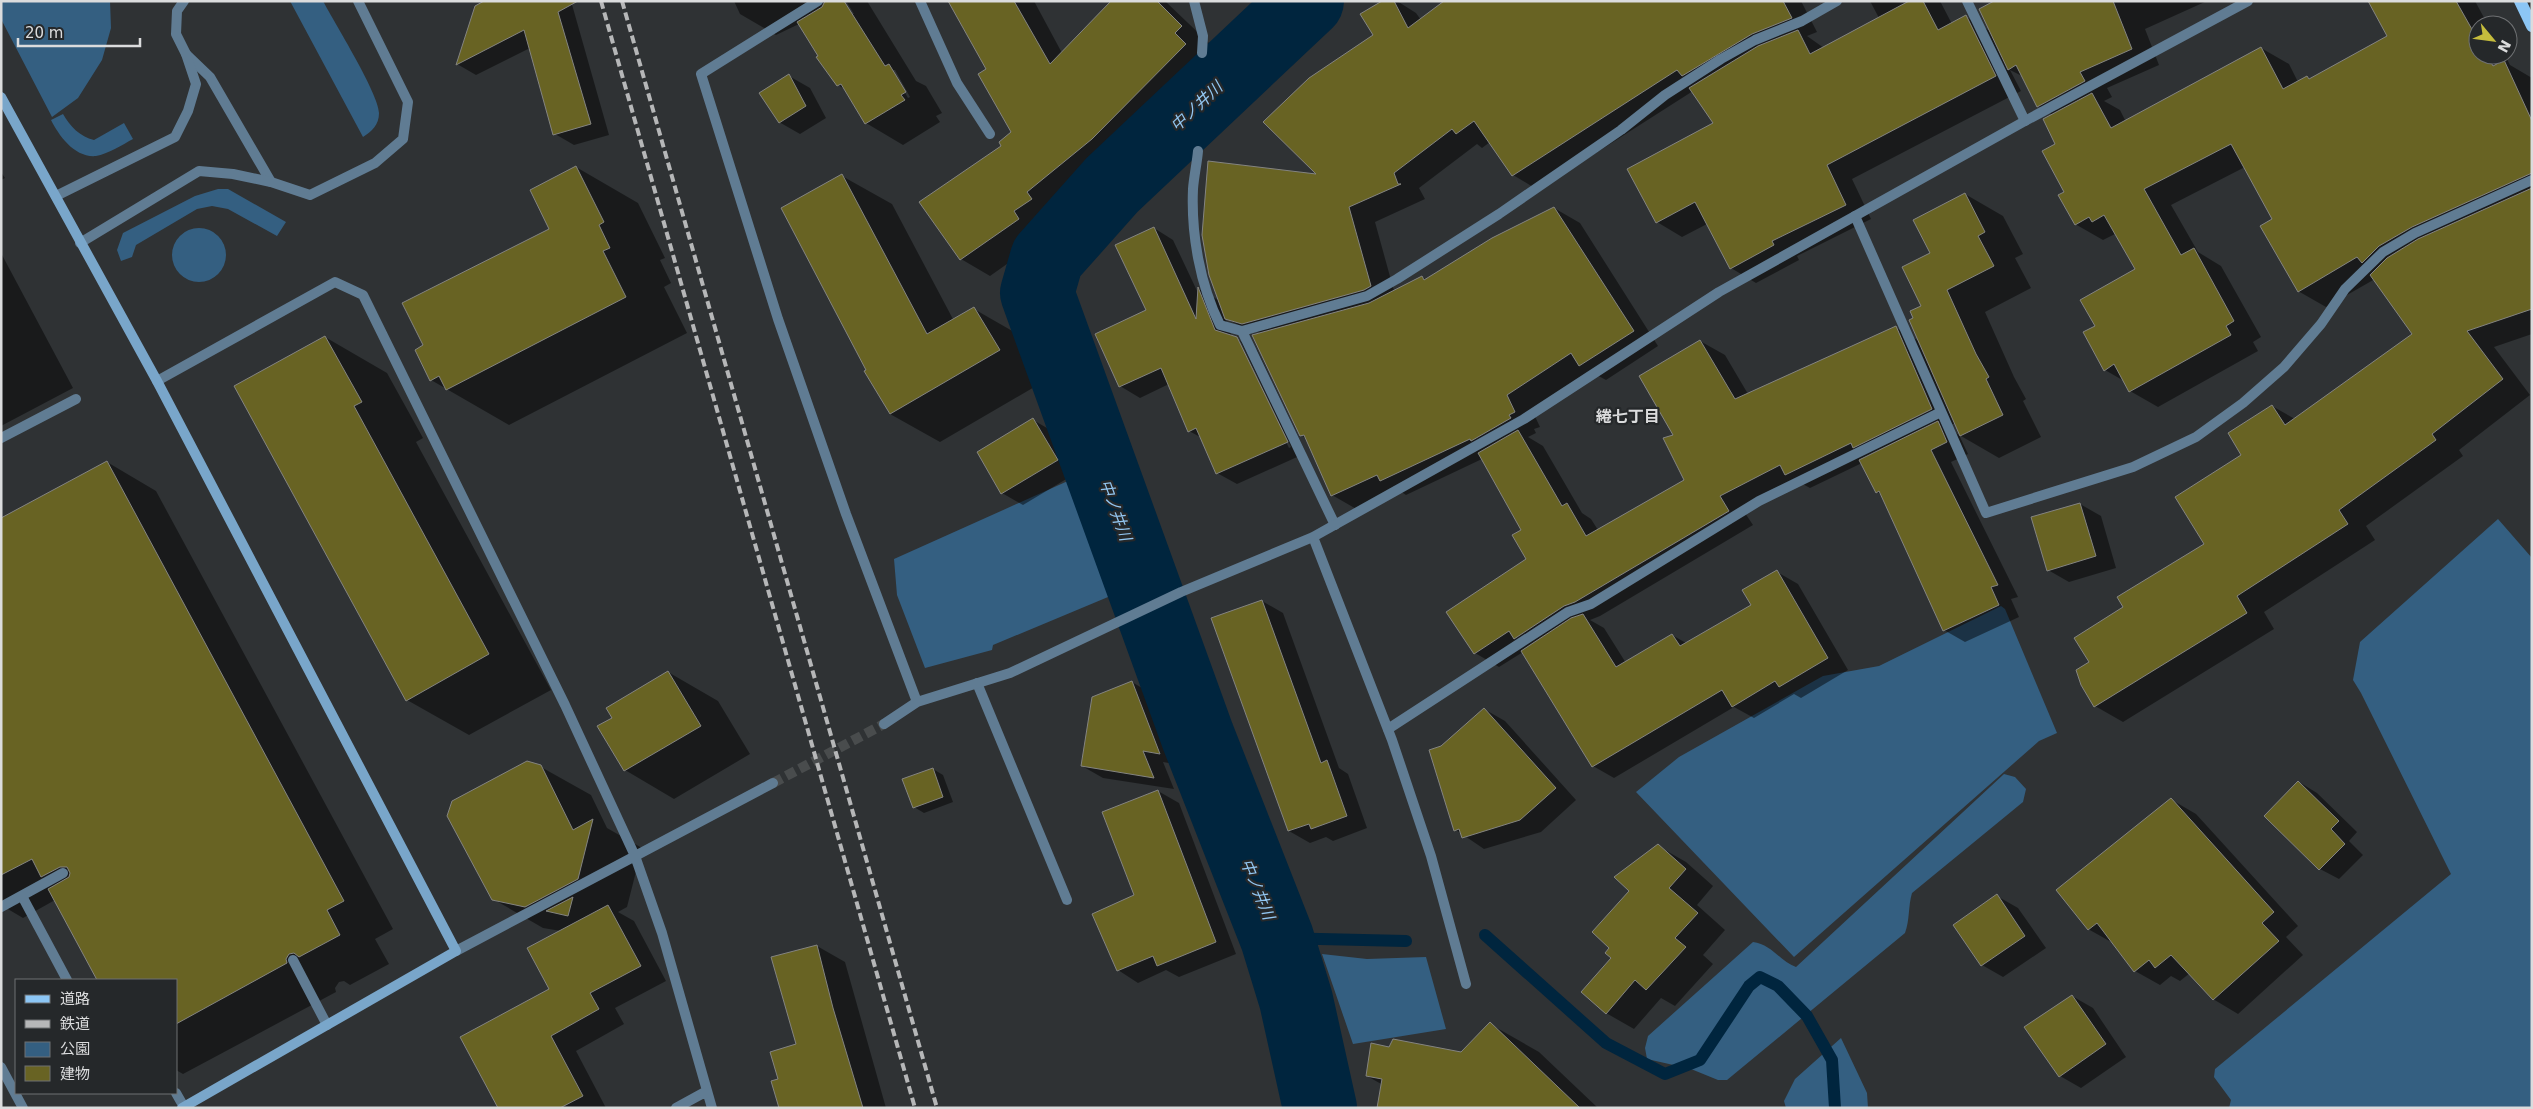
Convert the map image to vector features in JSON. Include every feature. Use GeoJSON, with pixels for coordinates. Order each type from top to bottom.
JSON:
{"type":"FeatureCollection","features":[{"type":"Feature","properties":{"kind":"main road"},"geometry":{"type":"LineString","coordinates":[[2520,1],[2532,26]]}},
{"type":"Feature","properties":{"kind":"street"},"geometry":{"type":"LineString","coordinates":[[56,196],[176,137],[188,111],[196,84],[186,54],[176,34],[177,11],[184,1]]}},
{"type":"Feature","properties":{"kind":"street"},"geometry":{"type":"LineString","coordinates":[[80,243],[199,171],[233,174],[271,182],[310,195],[375,163],[403,139],[408,102],[358,1]]}},
{"type":"Feature","properties":{"kind":"street"},"geometry":{"type":"LineString","coordinates":[[818,1],[701,74],[778,319],[846,514],[917,702]]}},
{"type":"Feature","properties":{"kind":"street"},"geometry":{"type":"LineString","coordinates":[[920,1],[957,83],[990,134]]}},
{"type":"Feature","properties":{"kind":"street"},"geometry":{"type":"LineString","coordinates":[[1194,1],[1202,36],[1202,53]]}},
{"type":"Feature","properties":{"kind":"street"},"geometry":{"type":"LineString","coordinates":[[1198,151],[1193,189],[1196,234],[1208,302],[1220,325],[1242,331],[1367,296],[1397,279],[1498,214],[1621,130],[1665,95],[1721,59],[1755,40],[1802,21],[1837,1]]}},
{"type":"Feature","properties":{"kind":"street"},"geometry":{"type":"LineString","coordinates":[[1967,1],[2025,121]]}},
{"type":"Feature","properties":{"kind":"street"},"geometry":{"type":"LineString","coordinates":[[884,724],[917,702],[1010,674],[1122,622],[1181,592],[1313,537],[1524,419],[1719,292],[2025,121],[2248,1]]}},
{"type":"Feature","properties":{"kind":"street"},"geometry":{"type":"LineString","coordinates":[[186,54],[210,76],[271,182]]}},
{"type":"Feature","properties":{"kind":"street"},"geometry":{"type":"LineString","coordinates":[[1,97],[157,381],[456,951]]}},
{"type":"Feature","properties":{"kind":"street"},"geometry":{"type":"LineString","coordinates":[[1855,216],[1986,513],[2133,467],[2196,437],[2243,403],[2284,367],[2321,324],[2345,289],[2383,252],[2415,233],[2532,180]]}},
{"type":"Feature","properties":{"kind":"street"},"geometry":{"type":"LineString","coordinates":[[157,381],[335,282],[363,295],[565,705],[635,856],[662,933],[712,1108]]}},
{"type":"Feature","properties":{"kind":"street"},"geometry":{"type":"LineString","coordinates":[[1242,331],[1335,525]]}},
{"type":"Feature","properties":{"kind":"street"},"geometry":{"type":"LineString","coordinates":[[1,438],[76,399]]}},
{"type":"Feature","properties":{"kind":"street"},"geometry":{"type":"LineString","coordinates":[[1388,729],[1568,612],[1591,604],[1759,501],[1942,412]]}},
{"type":"Feature","properties":{"kind":"street"},"geometry":{"type":"LineString","coordinates":[[1313,537],[1388,729],[1430,856],[1466,984]]}},
{"type":"Feature","properties":{"kind":"street"},"geometry":{"type":"LineString","coordinates":[[977,683],[1067,900]]}},
{"type":"Feature","properties":{"kind":"street"},"geometry":{"type":"LineString","coordinates":[[176,1094],[183,1107],[456,951],[773,783]]}},
{"type":"Feature","properties":{"kind":"street"},"geometry":{"type":"LineString","coordinates":[[1,908],[63,873]]}},
{"type":"Feature","properties":{"kind":"street"},"geometry":{"type":"LineString","coordinates":[[22,896],[65,979]]}},
{"type":"Feature","properties":{"kind":"street"},"geometry":{"type":"LineString","coordinates":[[293,960],[327,1025]]}},
{"type":"Feature","properties":{"kind":"street"},"geometry":{"type":"LineString","coordinates":[[1,1067],[22,1108]]}},
{"type":"Feature","properties":{"kind":"street"},"geometry":{"type":"LineString","coordinates":[[676,1108],[707,1091]]}},
{"type":"Feature","properties":{"kind":"green space"},"geometry":{"type":"Polygon","coordinates":[[[1,1],[110,1],[111,28],[102,60],[78,98],[52,117],[1,19],[1,1]]]}},
{"type":"Feature","properties":{"kind":"green space"},"geometry":{"type":"Polygon","coordinates":[[[290,1],[323,1],[355,58],[372,90],[379,113],[378,121],[374,127],[363,137],[290,1]]]}},
{"type":"Feature","properties":{"kind":"green space"},"geometry":{"type":"Polygon","coordinates":[[[63,114],[76,130],[89,139],[94,140],[124,123],[133,139],[101,155],[88,156],[75,150],[58,133],[51,120],[63,114]]]}},
{"type":"Feature","properties":{"kind":"green space"},"geometry":{"type":"Polygon","coordinates":[[[218,189],[228,189],[286,222],[277,236],[228,209],[212,206],[197,209],[136,245],[132,257],[121,261],[117,250],[123,233],[195,196],[218,189]]]}},
{"type":"Feature","properties":{"kind":"green space"},"geometry":{"type":"Polygon","coordinates":[[[199,228],[209,230],[218,236],[224,245],[226,255],[224,265],[218,274],[209,280],[199,282],[189,280],[180,274],[174,265],[172,255],[174,245],[180,236],[189,230],[199,228]]]}},
{"type":"Feature","properties":{"kind":"green space"},"geometry":{"type":"Polygon","coordinates":[[[1079,476],[1120,592],[993,645],[992,650],[925,668],[897,595],[894,559],[1079,476]]]}},
{"type":"Feature","properties":{"kind":"green space"},"geometry":{"type":"Polygon","coordinates":[[[2498,519],[2532,558],[2532,1108],[2229,1108],[2231,1100],[2214,1077],[2215,1069],[2451,874],[2353,680],[2360,642],[2498,519]]]}},
{"type":"Feature","properties":{"kind":"green space"},"geometry":{"type":"Polygon","coordinates":[[[2001,606],[2005,609],[2057,733],[2039,741],[1794,957],[1636,792],[1679,757],[1823,676],[1879,666],[2001,606]]]}},
{"type":"Feature","properties":{"kind":"green space"},"geometry":{"type":"Polygon","coordinates":[[[2004,774],[2015,777],[2026,789],[2023,802],[1912,893],[1905,933],[1727,1080],[1718,1080],[1691,1069],[1647,1059],[1645,1048],[1648,1036],[1753,942],[1765,946],[1796,967],[2004,774]]]}},
{"type":"Feature","properties":{"kind":"green space"},"geometry":{"type":"Polygon","coordinates":[[[1322,954],[1367,959],[1426,957],[1446,1029],[1353,1044],[1322,954]]]}},
{"type":"Feature","properties":{"kind":"green space"},"geometry":{"type":"Polygon","coordinates":[[[1841,1038],[1867,1093],[1868,1108],[1786,1108],[1784,1101],[1795,1079],[1841,1038]]]}},
{"type":"Feature","properties":{"kind":"building"},"geometry":{"type":"Polygon","coordinates":[[[484,1],[578,1],[558,12],[591,124],[553,135],[524,30],[456,65],[475,6],[484,1]]]}},
{"type":"Feature","properties":{"kind":"building"},"geometry":{"type":"Polygon","coordinates":[[[825,1],[844,1],[885,66],[889,64],[906,92],[901,95],[905,100],[865,124],[841,84],[837,86],[816,57],[818,56],[797,22],[822,7],[825,1]]]}},
{"type":"Feature","properties":{"kind":"building"},"geometry":{"type":"Polygon","coordinates":[[[948,1],[1014,1],[1050,64],[1111,1],[1157,1],[1182,26],[1175,33],[1186,44],[1092,139],[1027,192],[1032,199],[1014,211],[1019,219],[960,260],[919,202],[1001,146],[999,142],[1011,132],[978,74],[986,69],[948,1]]]}},
{"type":"Feature","properties":{"kind":"building"},"geometry":{"type":"Polygon","coordinates":[[[1382,1],[1394,1],[1408,28],[1444,1],[1783,1],[1792,18],[1752,34],[1682,76],[1677,70],[1512,176],[1474,121],[1456,134],[1452,129],[1394,173],[1398,184],[1401,184],[1349,207],[1371,286],[1364,290],[1242,324],[1225,319],[1209,275],[1202,235],[1208,161],[1316,174],[1263,122],[1309,78],[1373,35],[1360,14],[1382,1]]]}},
{"type":"Feature","properties":{"kind":"building"},"geometry":{"type":"Polygon","coordinates":[[[1909,1],[1923,1],[1938,30],[1966,15],[1996,76],[1827,165],[1846,205],[1772,241],[1774,245],[1730,269],[1695,202],[1656,223],[1627,169],[1713,123],[1689,88],[1758,46],[1798,30],[1810,54],[1909,1]]]}},
{"type":"Feature","properties":{"kind":"building"},"geometry":{"type":"Polygon","coordinates":[[[1994,1],[2113,1],[2132,49],[2080,72],[2085,81],[2037,107],[2016,65],[2008,70],[1979,9],[1994,1]]]}},
{"type":"Feature","properties":{"kind":"building"},"geometry":{"type":"Polygon","coordinates":[[[2368,1],[2456,1],[2468,22],[2468,65],[2506,65],[2532,121],[2532,173],[2412,227],[2379,246],[2362,263],[2357,257],[2298,292],[2260,226],[2272,219],[2231,144],[2144,189],[2181,255],[2194,248],[2234,321],[2226,326],[2231,335],[2129,392],[2114,364],[2104,371],[2083,332],[2095,326],[2080,300],[2135,269],[2104,215],[2092,222],[2089,217],[2075,225],[2058,195],[2064,192],[2042,151],[2055,144],[2043,119],[2092,93],[2111,128],[2261,47],[2283,89],[2307,76],[2309,79],[2387,36],[2368,1]]]}},
{"type":"Feature","properties":{"kind":"building"},"geometry":{"type":"Polygon","coordinates":[[[789,74],[806,106],[779,123],[759,93],[789,74]]]}},
{"type":"Feature","properties":{"kind":"building"},"geometry":{"type":"Polygon","coordinates":[[[576,166],[604,222],[599,225],[610,248],[603,251],[626,297],[446,390],[439,376],[430,381],[415,350],[423,345],[402,303],[549,229],[530,190],[576,166]]]}},
{"type":"Feature","properties":{"kind":"building"},"geometry":{"type":"Polygon","coordinates":[[[842,174],[927,334],[974,307],[1000,350],[890,414],[864,371],[866,370],[781,208],[842,174]]]}},
{"type":"Feature","properties":{"kind":"building"},"geometry":{"type":"Polygon","coordinates":[[[2532,188],[2532,309],[2467,331],[2503,379],[2432,434],[2436,440],[2339,510],[2348,524],[2237,596],[2247,613],[2094,707],[2081,685],[2076,670],[2089,662],[2074,638],[2123,607],[2117,597],[2204,544],[2175,497],[2241,455],[2228,433],[2272,405],[2285,425],[2412,334],[2370,275],[2387,258],[2418,239],[2532,188]]]}},
{"type":"Feature","properties":{"kind":"building"},"geometry":{"type":"Polygon","coordinates":[[[1965,193],[1985,232],[1978,236],[1994,266],[1947,290],[1976,354],[1989,377],[1986,379],[2003,415],[1960,436],[1909,320],[1913,318],[1910,311],[1921,306],[1902,267],[1930,253],[1913,220],[1965,193]]]}},
{"type":"Feature","properties":{"kind":"building"},"geometry":{"type":"Polygon","coordinates":[[[1554,207],[1634,331],[1579,366],[1571,353],[1507,395],[1515,412],[1509,415],[1511,418],[1471,441],[1470,439],[1380,481],[1377,475],[1331,496],[1304,435],[1300,436],[1252,335],[1369,303],[1422,276],[1424,280],[1492,238],[1554,207]]]}},
{"type":"Feature","properties":{"kind":"building"},"geometry":{"type":"Polygon","coordinates":[[[1154,227],[1196,319],[1198,287],[1215,330],[1237,337],[1288,442],[1216,474],[1196,428],[1188,432],[1161,368],[1119,387],[1095,334],[1146,310],[1115,245],[1154,227]]]}},
{"type":"Feature","properties":{"kind":"building"},"geometry":{"type":"Polygon","coordinates":[[[1896,326],[1932,409],[1853,448],[1851,443],[1785,475],[1780,465],[1720,496],[1729,511],[1575,602],[1564,606],[1514,639],[1509,631],[1474,654],[1446,612],[1526,559],[1512,535],[1521,530],[1478,453],[1518,430],[1562,506],[1567,503],[1586,536],[1684,480],[1663,438],[1673,435],[1639,376],[1700,340],[1735,399],[1896,326]]]}},
{"type":"Feature","properties":{"kind":"building"},"geometry":{"type":"Polygon","coordinates":[[[325,336],[362,402],[354,406],[489,654],[406,701],[234,386],[325,336]]]}},
{"type":"Feature","properties":{"kind":"building"},"geometry":{"type":"Polygon","coordinates":[[[1033,418],[1058,460],[1001,494],[977,452],[1033,418]]]}},
{"type":"Feature","properties":{"kind":"building"},"geometry":{"type":"Polygon","coordinates":[[[1938,421],[1947,442],[1931,450],[1998,585],[1991,587],[1999,605],[1943,631],[1879,491],[1876,493],[1859,460],[1938,421]]]}},
{"type":"Feature","properties":{"kind":"building"},"geometry":{"type":"Polygon","coordinates":[[[107,461],[344,901],[327,910],[340,935],[299,957],[294,953],[289,954],[286,959],[287,963],[178,1023],[178,979],[96,979],[48,889],[69,877],[70,873],[67,867],[60,867],[41,877],[32,859],[1,875],[1,518],[107,461]]]}},
{"type":"Feature","properties":{"kind":"building"},"geometry":{"type":"Polygon","coordinates":[[[2080,503],[2096,556],[2047,571],[2031,517],[2080,503]]]}},
{"type":"Feature","properties":{"kind":"building"},"geometry":{"type":"Polygon","coordinates":[[[1777,570],[1828,658],[1779,687],[1775,681],[1732,707],[1722,690],[1592,767],[1521,651],[1571,618],[1583,614],[1616,667],[1672,634],[1680,646],[1751,605],[1742,590],[1777,570]]]}},
{"type":"Feature","properties":{"kind":"building"},"geometry":{"type":"Polygon","coordinates":[[[1262,600],[1321,763],[1327,760],[1347,816],[1311,829],[1309,824],[1288,831],[1211,618],[1262,600]]]}},
{"type":"Feature","properties":{"kind":"building"},"geometry":{"type":"Polygon","coordinates":[[[668,671],[701,726],[624,771],[597,726],[612,718],[606,708],[668,671]]]}},
{"type":"Feature","properties":{"kind":"building"},"geometry":{"type":"Polygon","coordinates":[[[1132,681],[1160,754],[1143,751],[1154,778],[1081,766],[1092,697],[1132,681]]]}},
{"type":"Feature","properties":{"kind":"building"},"geometry":{"type":"Polygon","coordinates":[[[1484,708],[1556,788],[1520,820],[1462,838],[1459,829],[1454,831],[1429,750],[1441,746],[1484,708]]]}},
{"type":"Feature","properties":{"kind":"building"},"geometry":{"type":"Polygon","coordinates":[[[527,761],[541,765],[573,830],[593,819],[578,879],[525,907],[492,900],[447,816],[452,801],[527,761]]]}},
{"type":"Feature","properties":{"kind":"building"},"geometry":{"type":"Polygon","coordinates":[[[933,768],[943,797],[913,808],[902,779],[933,768]]]}},
{"type":"Feature","properties":{"kind":"building"},"geometry":{"type":"Polygon","coordinates":[[[2298,781],[2339,821],[2331,829],[2345,844],[2319,870],[2264,816],[2298,781]]]}},
{"type":"Feature","properties":{"kind":"building"},"geometry":{"type":"Polygon","coordinates":[[[1158,790],[1216,942],[1157,966],[1153,956],[1117,971],[1092,914],[1134,895],[1102,812],[1158,790]]]}},
{"type":"Feature","properties":{"kind":"building"},"geometry":{"type":"Polygon","coordinates":[[[2171,798],[2274,912],[2262,923],[2279,941],[2213,1000],[2171,955],[2155,968],[2149,960],[2134,972],[2097,923],[2088,930],[2056,890],[2171,798]]]}},
{"type":"Feature","properties":{"kind":"building"},"geometry":{"type":"Polygon","coordinates":[[[1658,844],[1686,869],[1669,888],[1698,913],[1675,938],[1686,947],[1646,990],[1635,980],[1606,1014],[1581,992],[1611,958],[1605,953],[1609,948],[1592,932],[1629,891],[1614,877],[1658,844]]]}},
{"type":"Feature","properties":{"kind":"building"},"geometry":{"type":"Polygon","coordinates":[[[1997,894],[2025,936],[1981,966],[1953,925],[1997,894]]]}},
{"type":"Feature","properties":{"kind":"building"},"geometry":{"type":"Polygon","coordinates":[[[573,897],[568,916],[546,911],[573,897]]]}},
{"type":"Feature","properties":{"kind":"building"},"geometry":{"type":"Polygon","coordinates":[[[608,905],[641,966],[590,993],[599,1009],[551,1036],[583,1096],[560,1108],[498,1108],[460,1037],[549,989],[527,948],[608,905]]]}},
{"type":"Feature","properties":{"kind":"building"},"geometry":{"type":"Polygon","coordinates":[[[817,945],[833,1008],[863,1108],[779,1108],[771,1081],[778,1079],[770,1052],[796,1044],[771,957],[817,945]]]}},
{"type":"Feature","properties":{"kind":"building"},"geometry":{"type":"Polygon","coordinates":[[[2072,995],[2106,1044],[2059,1077],[2024,1027],[2072,995]]]}},
{"type":"Feature","properties":{"kind":"building"},"geometry":{"type":"Polygon","coordinates":[[[1490,1022],[1580,1108],[1377,1108],[1382,1079],[1366,1076],[1371,1043],[1389,1047],[1393,1039],[1461,1052],[1490,1022]]]}},
{"type":"Feature","properties":{"kind":"waterway","name":"中ノ井川"},"geometry":{"type":"LineString","coordinates":[[1307,1],[1112,185],[1047,258],[1037,293],[1198,737],[1277,938],[1296,1000],[1320,1108]]}},
{"type":"Feature","properties":{"kind":"waterway"},"geometry":{"type":"LineString","coordinates":[[1485,935],[1606,1043],[1665,1074],[1700,1060],[1749,986],[1760,977],[1778,986],[1807,1016],[1832,1060],[1835,1108]]}},
{"type":"Feature","properties":{"kind":"waterway"},"geometry":{"type":"LineString","coordinates":[[1277,938],[1406,941]]}},
{"type":"Feature","properties":{"kind":"tunnel"},"geometry":{"type":"LineString","coordinates":[[773,783],[884,724]]}},
{"type":"Feature","properties":{"kind":"railway"},"geometry":{"type":"LineString","coordinates":[[601,1],[915,1108]]}},
{"type":"Feature","properties":{"kind":"railway"},"geometry":{"type":"LineString","coordinates":[[622,1],[937,1108]]}},
{"type":"Feature","properties":{"kind":"district","name":"綣七丁目"},"geometry":{"type":"Point","coordinates":[1628,416]}}]}
